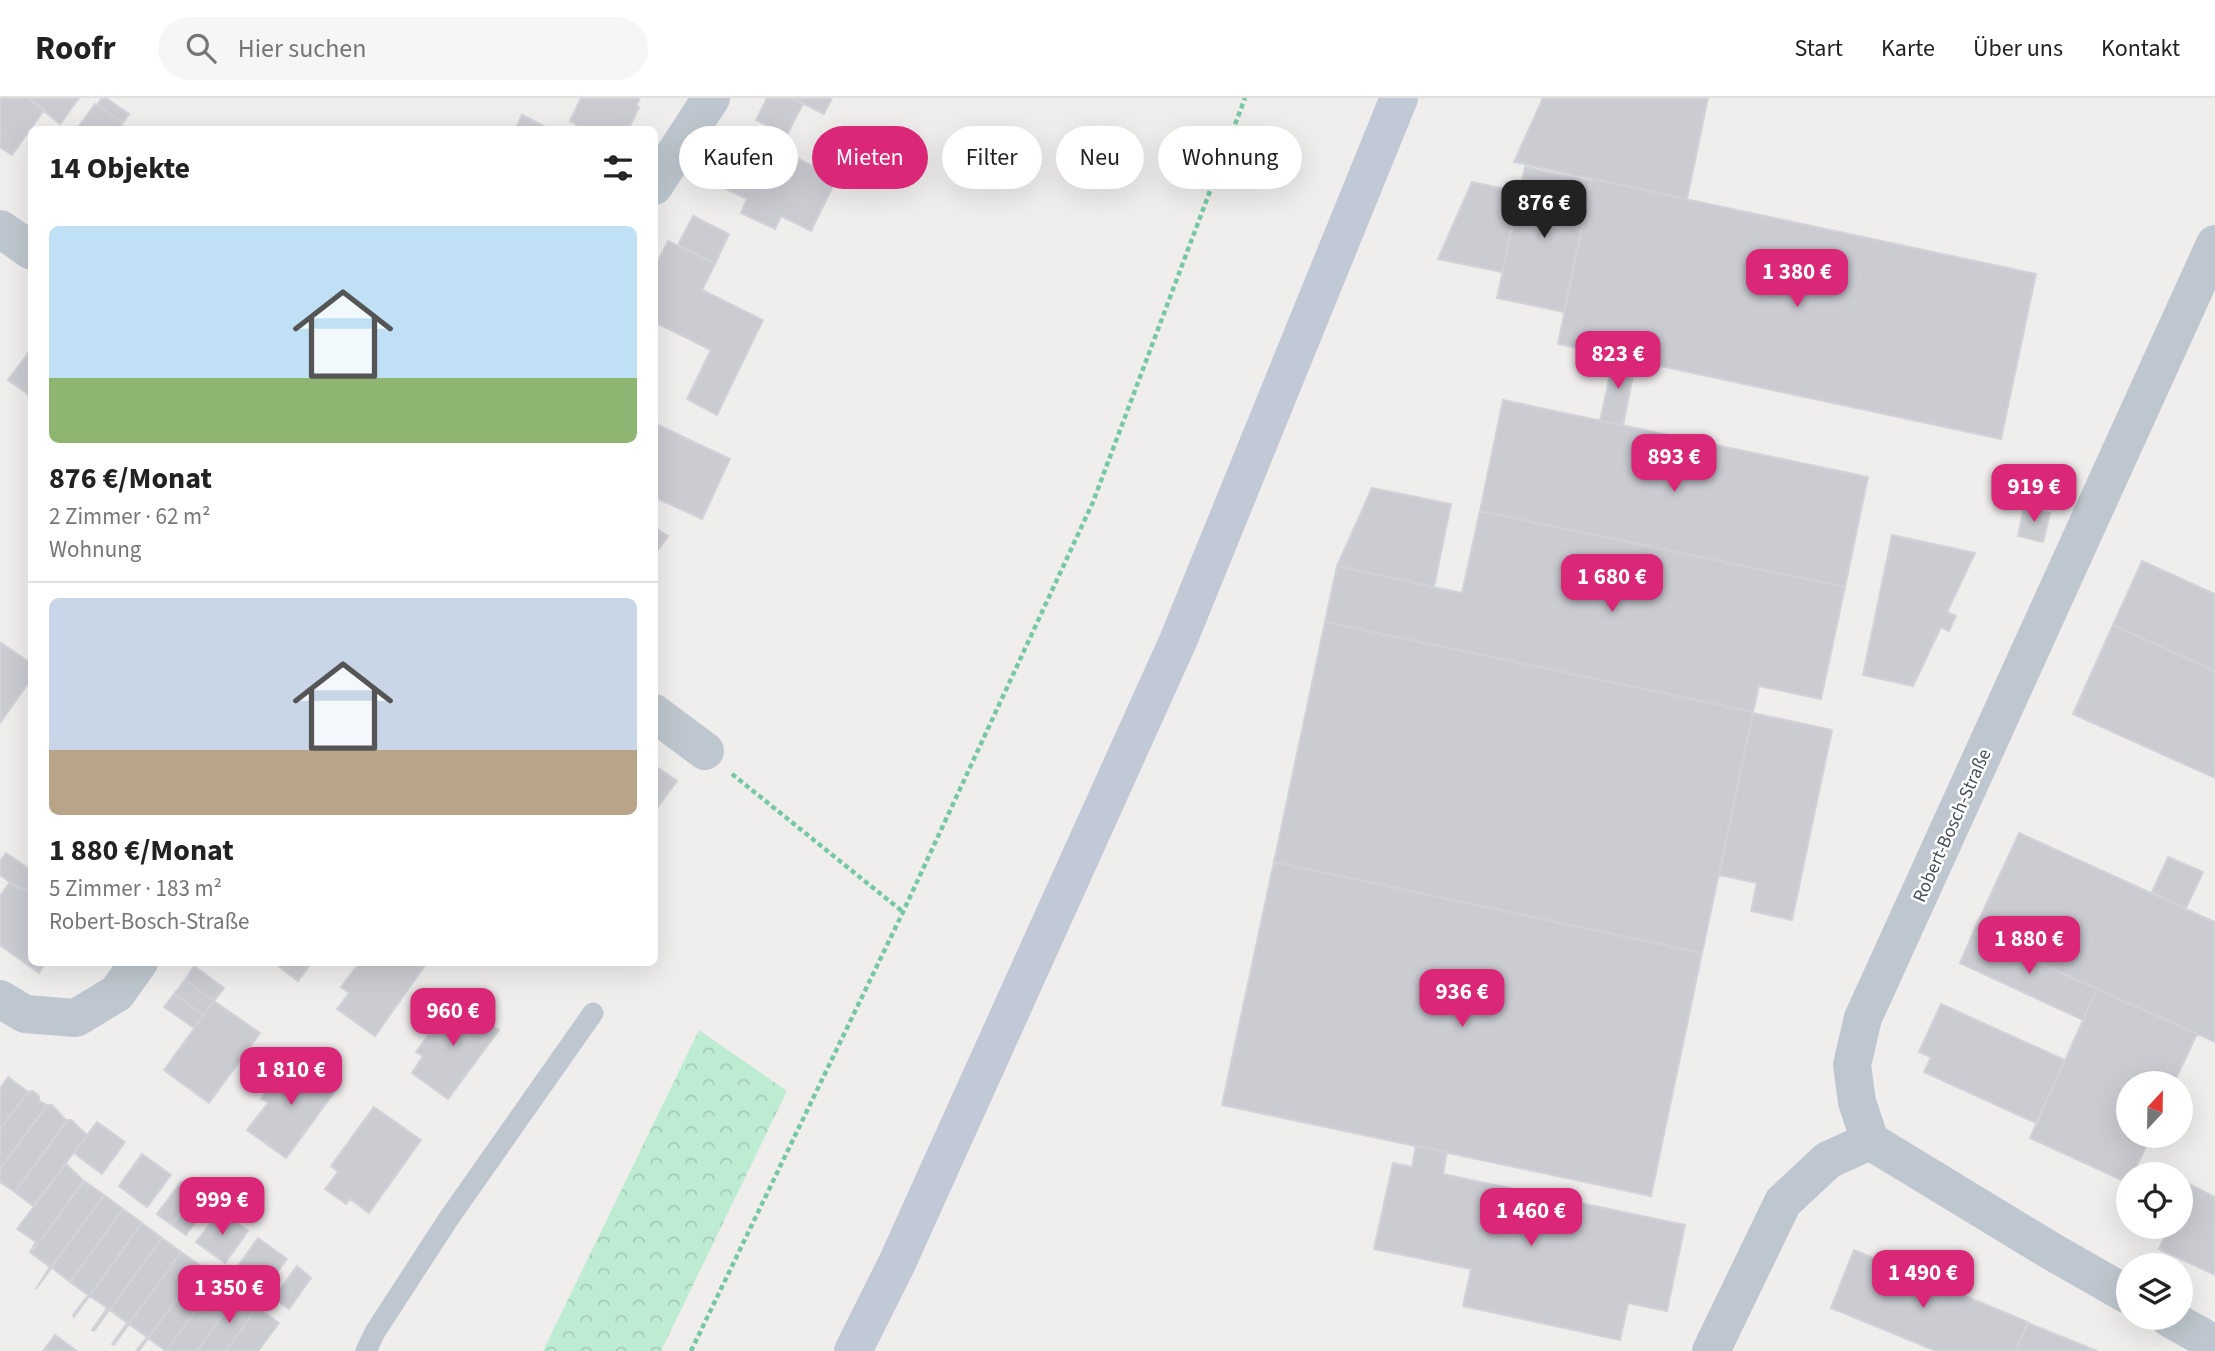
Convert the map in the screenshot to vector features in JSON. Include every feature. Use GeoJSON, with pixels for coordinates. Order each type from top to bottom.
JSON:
{"type":"FeatureCollection","features":[{"type":"Feature","properties":{"kind":"main road"},"geometry":{"type":"LineString","coordinates":[[853,1351],[902,1251],[1178,640],[1399,98]]}},
{"type":"Feature","properties":{"kind":"street"},"geometry":{"type":"LineString","coordinates":[[658,180],[711,98]]}},
{"type":"Feature","properties":{"kind":"street"},"geometry":{"type":"LineString","coordinates":[[0,229],[28,248]]}},
{"type":"Feature","properties":{"kind":"street","name":"Robert-Bosch-Straße"},"geometry":{"type":"LineString","coordinates":[[1870,1141],[1857,1102],[1852,1065],[1863,1018],[2215,244]]}},
{"type":"Feature","properties":{"kind":"street"},"geometry":{"type":"LineString","coordinates":[[658,716],[705,751]]}},
{"type":"Feature","properties":{"kind":"street"},"geometry":{"type":"LineString","coordinates":[[0,999],[25,1014],[76,1018],[117,993],[136,966]]}},
{"type":"Feature","properties":{"kind":"street"},"geometry":{"type":"LineString","coordinates":[[1711,1351],[1783,1202],[1828,1160],[1870,1141],[2116,1288]]}},
{"type":"Feature","properties":{"kind":"street"},"geometry":{"type":"LineString","coordinates":[[2190,1330],[2215,1344]]}},
{"type":"Feature","properties":{"kind":"lane"},"geometry":{"type":"LineString","coordinates":[[366,1351],[375,1332],[447,1221],[593,1013]]}},
{"type":"Feature","properties":{"kind":"path"},"geometry":{"type":"LineString","coordinates":[[691,1351],[903,912],[1093,502],[1245,98]]}},
{"type":"Feature","properties":{"kind":"path"},"geometry":{"type":"LineString","coordinates":[[705,751],[903,912]]}},
{"type":"Feature","properties":{"kind":"green space"},"geometry":{"type":"Polygon","coordinates":[[[699,1030],[787,1091],[661,1351],[543,1351],[699,1030]]]}},
{"type":"Feature","properties":{"kind":"building"},"geometry":{"type":"Polygon","coordinates":[[[0,98],[28,98],[44,110],[33,126],[28,126],[28,132],[12,155],[0,147],[0,98]]]}},
{"type":"Feature","properties":{"kind":"building"},"geometry":{"type":"Polygon","coordinates":[[[28,98],[79,98],[60,124],[28,98]]]}},
{"type":"Feature","properties":{"kind":"building"},"geometry":{"type":"Polygon","coordinates":[[[102,98],[129,114],[123,123],[97,105],[102,98]]]}},
{"type":"Feature","properties":{"kind":"building"},"geometry":{"type":"Polygon","coordinates":[[[581,98],[640,98],[636,106],[639,107],[630,126],[579,126],[570,121],[581,98]]]}},
{"type":"Feature","properties":{"kind":"building"},"geometry":{"type":"Polygon","coordinates":[[[767,98],[792,98],[803,104],[792,126],[768,126],[756,120],[767,98]]]}},
{"type":"Feature","properties":{"kind":"building"},"geometry":{"type":"Polygon","coordinates":[[[792,98],[832,98],[824,114],[792,98]]]}},
{"type":"Feature","properties":{"kind":"building"},"geometry":{"type":"Polygon","coordinates":[[[1543,98],[1708,98],[1687,199],[1514,162],[1543,98]]]}},
{"type":"Feature","properties":{"kind":"building"},"geometry":{"type":"Polygon","coordinates":[[[95,104],[123,123],[121,126],[79,126],[95,104]]]}},
{"type":"Feature","properties":{"kind":"building"},"geometry":{"type":"Polygon","coordinates":[[[522,115],[543,126],[517,126],[522,115]]]}},
{"type":"Feature","properties":{"kind":"building"},"geometry":{"type":"Polygon","coordinates":[[[798,159],[812,166],[812,189],[832,189],[811,231],[781,216],[775,229],[741,213],[747,199],[726,189],[798,189],[798,159]]]}},
{"type":"Feature","properties":{"kind":"building"},"geometry":{"type":"Polygon","coordinates":[[[1525,167],[1591,181],[1564,312],[1497,298],[1525,167]]]}},
{"type":"Feature","properties":{"kind":"building"},"geometry":{"type":"Polygon","coordinates":[[[1592,179],[2036,274],[2001,439],[1558,344],[1592,179]]]}},
{"type":"Feature","properties":{"kind":"building"},"geometry":{"type":"Polygon","coordinates":[[[1472,182],[1519,192],[1502,272],[1438,259],[1472,182]]]}},
{"type":"Feature","properties":{"kind":"building"},"geometry":{"type":"Polygon","coordinates":[[[693,216],[729,234],[715,264],[678,245],[693,216]]]}},
{"type":"Feature","properties":{"kind":"building"},"geometry":{"type":"Polygon","coordinates":[[[668,241],[715,264],[702,290],[763,320],[717,415],[687,399],[711,350],[658,324],[658,261],[668,241]]]}},
{"type":"Feature","properties":{"kind":"building"},"geometry":{"type":"Polygon","coordinates":[[[28,353],[28,394],[8,380],[28,353]]]}},
{"type":"Feature","properties":{"kind":"building"},"geometry":{"type":"Polygon","coordinates":[[[1614,357],[1636,361],[1623,425],[1600,421],[1614,357]]]}},
{"type":"Feature","properties":{"kind":"building"},"geometry":{"type":"Polygon","coordinates":[[[1503,400],[1868,477],[1845,587],[1480,511],[1503,400]]]}},
{"type":"Feature","properties":{"kind":"building"},"geometry":{"type":"Polygon","coordinates":[[[658,425],[730,459],[702,519],[658,499],[658,425]]]}},
{"type":"Feature","properties":{"kind":"building"},"geometry":{"type":"Polygon","coordinates":[[[1372,488],[1451,504],[1434,587],[1337,566],[1372,488]]]}},
{"type":"Feature","properties":{"kind":"building"},"geometry":{"type":"Polygon","coordinates":[[[2024,507],[2050,513],[2043,542],[2018,536],[2024,507]]]}},
{"type":"Feature","properties":{"kind":"building"},"geometry":{"type":"Polygon","coordinates":[[[1480,511],[1845,587],[1821,699],[1759,686],[1753,712],[1325,622],[1337,566],[1462,593],[1480,511]]]}},
{"type":"Feature","properties":{"kind":"building"},"geometry":{"type":"Polygon","coordinates":[[[658,530],[668,536],[658,550],[658,530]]]}},
{"type":"Feature","properties":{"kind":"building"},"geometry":{"type":"Polygon","coordinates":[[[1892,535],[1975,553],[1947,612],[1956,616],[1949,631],[1941,627],[1913,686],[1863,675],[1892,535]]]}},
{"type":"Feature","properties":{"kind":"building"},"geometry":{"type":"Polygon","coordinates":[[[2142,561],[2215,594],[2215,671],[2113,625],[2142,561]]]}},
{"type":"Feature","properties":{"kind":"building"},"geometry":{"type":"Polygon","coordinates":[[[1325,622],[1753,712],[1702,953],[1274,862],[1325,622]]]}},
{"type":"Feature","properties":{"kind":"building"},"geometry":{"type":"Polygon","coordinates":[[[2113,625],[2215,671],[2215,778],[2073,714],[2113,625]]]}},
{"type":"Feature","properties":{"kind":"building"},"geometry":{"type":"Polygon","coordinates":[[[0,642],[28,661],[28,684],[0,723],[0,642]]]}},
{"type":"Feature","properties":{"kind":"building"},"geometry":{"type":"Polygon","coordinates":[[[1753,713],[1832,730],[1792,920],[1751,911],[1757,883],[1719,875],[1753,713]]]}},
{"type":"Feature","properties":{"kind":"building"},"geometry":{"type":"Polygon","coordinates":[[[658,768],[677,781],[658,807],[658,768]]]}},
{"type":"Feature","properties":{"kind":"building"},"geometry":{"type":"Polygon","coordinates":[[[2019,833],[2215,922],[2215,1042],[1973,933],[2019,833]]]}},
{"type":"Feature","properties":{"kind":"building"},"geometry":{"type":"Polygon","coordinates":[[[6,853],[28,868],[28,891],[21,887],[19,889],[0,875],[0,861],[6,853]]]}},
{"type":"Feature","properties":{"kind":"building"},"geometry":{"type":"Polygon","coordinates":[[[2168,857],[2203,872],[2186,908],[2152,892],[2168,857]]]}},
{"type":"Feature","properties":{"kind":"building"},"geometry":{"type":"Polygon","coordinates":[[[1274,862],[1702,953],[1651,1196],[1222,1105],[1274,862]]]}},
{"type":"Feature","properties":{"kind":"building"},"geometry":{"type":"Polygon","coordinates":[[[10,882],[28,892],[28,965],[0,945],[0,896],[10,882]]]}},
{"type":"Feature","properties":{"kind":"building"},"geometry":{"type":"Polygon","coordinates":[[[1973,933],[2097,989],[2083,1020],[1960,963],[1973,933]]]}},
{"type":"Feature","properties":{"kind":"building"},"geometry":{"type":"Polygon","coordinates":[[[29,966],[43,966],[39,973],[29,966]]]}},
{"type":"Feature","properties":{"kind":"building"},"geometry":{"type":"Polygon","coordinates":[[[194,966],[224,988],[214,1001],[185,980],[194,966]]]}},
{"type":"Feature","properties":{"kind":"building"},"geometry":{"type":"Polygon","coordinates":[[[278,966],[309,966],[298,981],[278,966]]]}},
{"type":"Feature","properties":{"kind":"building"},"geometry":{"type":"Polygon","coordinates":[[[357,966],[424,967],[375,1036],[337,1009],[349,993],[341,987],[357,966]]]}},
{"type":"Feature","properties":{"kind":"building"},"geometry":{"type":"Polygon","coordinates":[[[185,980],[214,1001],[204,1015],[174,994],[185,980]]]}},
{"type":"Feature","properties":{"kind":"building"},"geometry":{"type":"Polygon","coordinates":[[[2097,989],[2197,1034],[2180,1071],[2116,1071],[2116,1148],[2145,1148],[2139,1162],[2116,1162],[2116,1177],[2030,1138],[2097,989]]]}},
{"type":"Feature","properties":{"kind":"building"},"geometry":{"type":"Polygon","coordinates":[[[174,994],[204,1015],[194,1028],[164,1007],[174,994]]]}},
{"type":"Feature","properties":{"kind":"building"},"geometry":{"type":"Polygon","coordinates":[[[455,999],[499,1030],[448,1099],[412,1073],[423,1056],[416,1052],[455,999]]]}},
{"type":"Feature","properties":{"kind":"building"},"geometry":{"type":"Polygon","coordinates":[[[214,1001],[260,1033],[209,1103],[164,1070],[214,1001]]]}},
{"type":"Feature","properties":{"kind":"building"},"geometry":{"type":"Polygon","coordinates":[[[1941,1004],[2065,1060],[2036,1123],[1924,1072],[1931,1057],[1919,1052],[1941,1004]]]}},
{"type":"Feature","properties":{"kind":"building"},"geometry":{"type":"Polygon","coordinates":[[[291,1057],[336,1090],[286,1158],[247,1130],[268,1103],[261,1099],[291,1057]]]}},
{"type":"Feature","properties":{"kind":"building"},"geometry":{"type":"Polygon","coordinates":[[[8,1077],[28,1092],[0,1129],[0,1089],[8,1077]]]}},
{"type":"Feature","properties":{"kind":"building"},"geometry":{"type":"Polygon","coordinates":[[[33,1091],[39,1096],[39,1101],[47,1105],[0,1169],[0,1129],[28,1092],[33,1091]]]}},
{"type":"Feature","properties":{"kind":"building"},"geometry":{"type":"Polygon","coordinates":[[[47,1105],[52,1105],[67,1121],[15,1192],[0,1182],[0,1169],[47,1105]]]}},
{"type":"Feature","properties":{"kind":"building"},"geometry":{"type":"Polygon","coordinates":[[[374,1107],[421,1140],[369,1213],[350,1199],[346,1204],[325,1189],[338,1172],[331,1166],[374,1107]]]}},
{"type":"Feature","properties":{"kind":"building"},"geometry":{"type":"Polygon","coordinates":[[[67,1120],[71,1120],[87,1135],[33,1206],[15,1192],[67,1120]]]}},
{"type":"Feature","properties":{"kind":"building"},"geometry":{"type":"Polygon","coordinates":[[[97,1122],[125,1142],[102,1174],[74,1153],[97,1122]]]}},
{"type":"Feature","properties":{"kind":"building"},"geometry":{"type":"Polygon","coordinates":[[[1416,1145],[1447,1152],[1443,1174],[1685,1225],[1667,1311],[1628,1303],[1620,1340],[1463,1306],[1471,1269],[1374,1249],[1393,1163],[1412,1167],[1416,1145]]]}},
{"type":"Feature","properties":{"kind":"building"},"geometry":{"type":"Polygon","coordinates":[[[142,1154],[171,1175],[147,1207],[119,1186],[142,1154]]]}},
{"type":"Feature","properties":{"kind":"building"},"geometry":{"type":"Polygon","coordinates":[[[66,1164],[84,1181],[31,1253],[36,1242],[17,1229],[66,1164]]]}},
{"type":"Feature","properties":{"kind":"building"},"geometry":{"type":"Polygon","coordinates":[[[84,1181],[104,1195],[36,1289],[50,1267],[31,1253],[84,1181]]]}},
{"type":"Feature","properties":{"kind":"building"},"geometry":{"type":"Polygon","coordinates":[[[181,1182],[195,1193],[172,1225],[157,1214],[181,1182]]]}},
{"type":"Feature","properties":{"kind":"building"},"geometry":{"type":"Polygon","coordinates":[[[2193,1186],[2215,1197],[2215,1275],[2193,1265],[2193,1253],[2168,1253],[2159,1249],[2164,1239],[2193,1239],[2193,1186]]]}},
{"type":"Feature","properties":{"kind":"building"},"geometry":{"type":"Polygon","coordinates":[[[195,1193],[209,1203],[186,1235],[172,1225],[195,1193]]]}},
{"type":"Feature","properties":{"kind":"building"},"geometry":{"type":"Polygon","coordinates":[[[104,1195],[123,1209],[70,1282],[51,1267],[104,1195]]]}},
{"type":"Feature","properties":{"kind":"building"},"geometry":{"type":"Polygon","coordinates":[[[123,1209],[142,1223],[74,1317],[88,1295],[70,1282],[123,1209]]]}},
{"type":"Feature","properties":{"kind":"building"},"geometry":{"type":"Polygon","coordinates":[[[220,1211],[248,1231],[225,1263],[196,1242],[220,1211]]]}},
{"type":"Feature","properties":{"kind":"building"},"geometry":{"type":"Polygon","coordinates":[[[142,1223],[162,1238],[94,1331],[92,1330],[107,1308],[90,1296],[142,1223]]]}},
{"type":"Feature","properties":{"kind":"building"},"geometry":{"type":"Polygon","coordinates":[[[162,1238],[181,1252],[114,1345],[112,1344],[127,1323],[110,1310],[162,1238]]]}},
{"type":"Feature","properties":{"kind":"building"},"geometry":{"type":"Polygon","coordinates":[[[258,1238],[287,1259],[263,1291],[235,1270],[258,1238]]]}},
{"type":"Feature","properties":{"kind":"building"},"geometry":{"type":"Polygon","coordinates":[[[1854,1250],[2028,1322],[2016,1351],[1936,1351],[1831,1308],[1854,1250]]]}},
{"type":"Feature","properties":{"kind":"building"},"geometry":{"type":"Polygon","coordinates":[[[181,1252],[201,1266],[139,1351],[136,1351],[147,1337],[129,1324],[181,1252]]]}},
{"type":"Feature","properties":{"kind":"building"},"geometry":{"type":"Polygon","coordinates":[[[201,1266],[218,1279],[166,1351],[148,1338],[201,1266]]]}},
{"type":"Feature","properties":{"kind":"building"},"geometry":{"type":"Polygon","coordinates":[[[297,1266],[311,1278],[289,1309],[274,1298],[297,1266]]]}},
{"type":"Feature","properties":{"kind":"building"},"geometry":{"type":"Polygon","coordinates":[[[218,1279],[238,1293],[197,1351],[166,1351],[218,1279]]]}},
{"type":"Feature","properties":{"kind":"building"},"geometry":{"type":"Polygon","coordinates":[[[238,1293],[257,1307],[226,1351],[197,1351],[238,1293]]]}},
{"type":"Feature","properties":{"kind":"building"},"geometry":{"type":"Polygon","coordinates":[[[257,1307],[279,1323],[258,1351],[226,1351],[257,1307]]]}},
{"type":"Feature","properties":{"kind":"building"},"geometry":{"type":"Polygon","coordinates":[[[2028,1323],[2097,1351],[2016,1351],[2028,1323]]]}},
{"type":"Feature","properties":{"kind":"building"},"geometry":{"type":"Polygon","coordinates":[[[55,1335],[77,1351],[43,1351],[55,1335]]]}}]}
